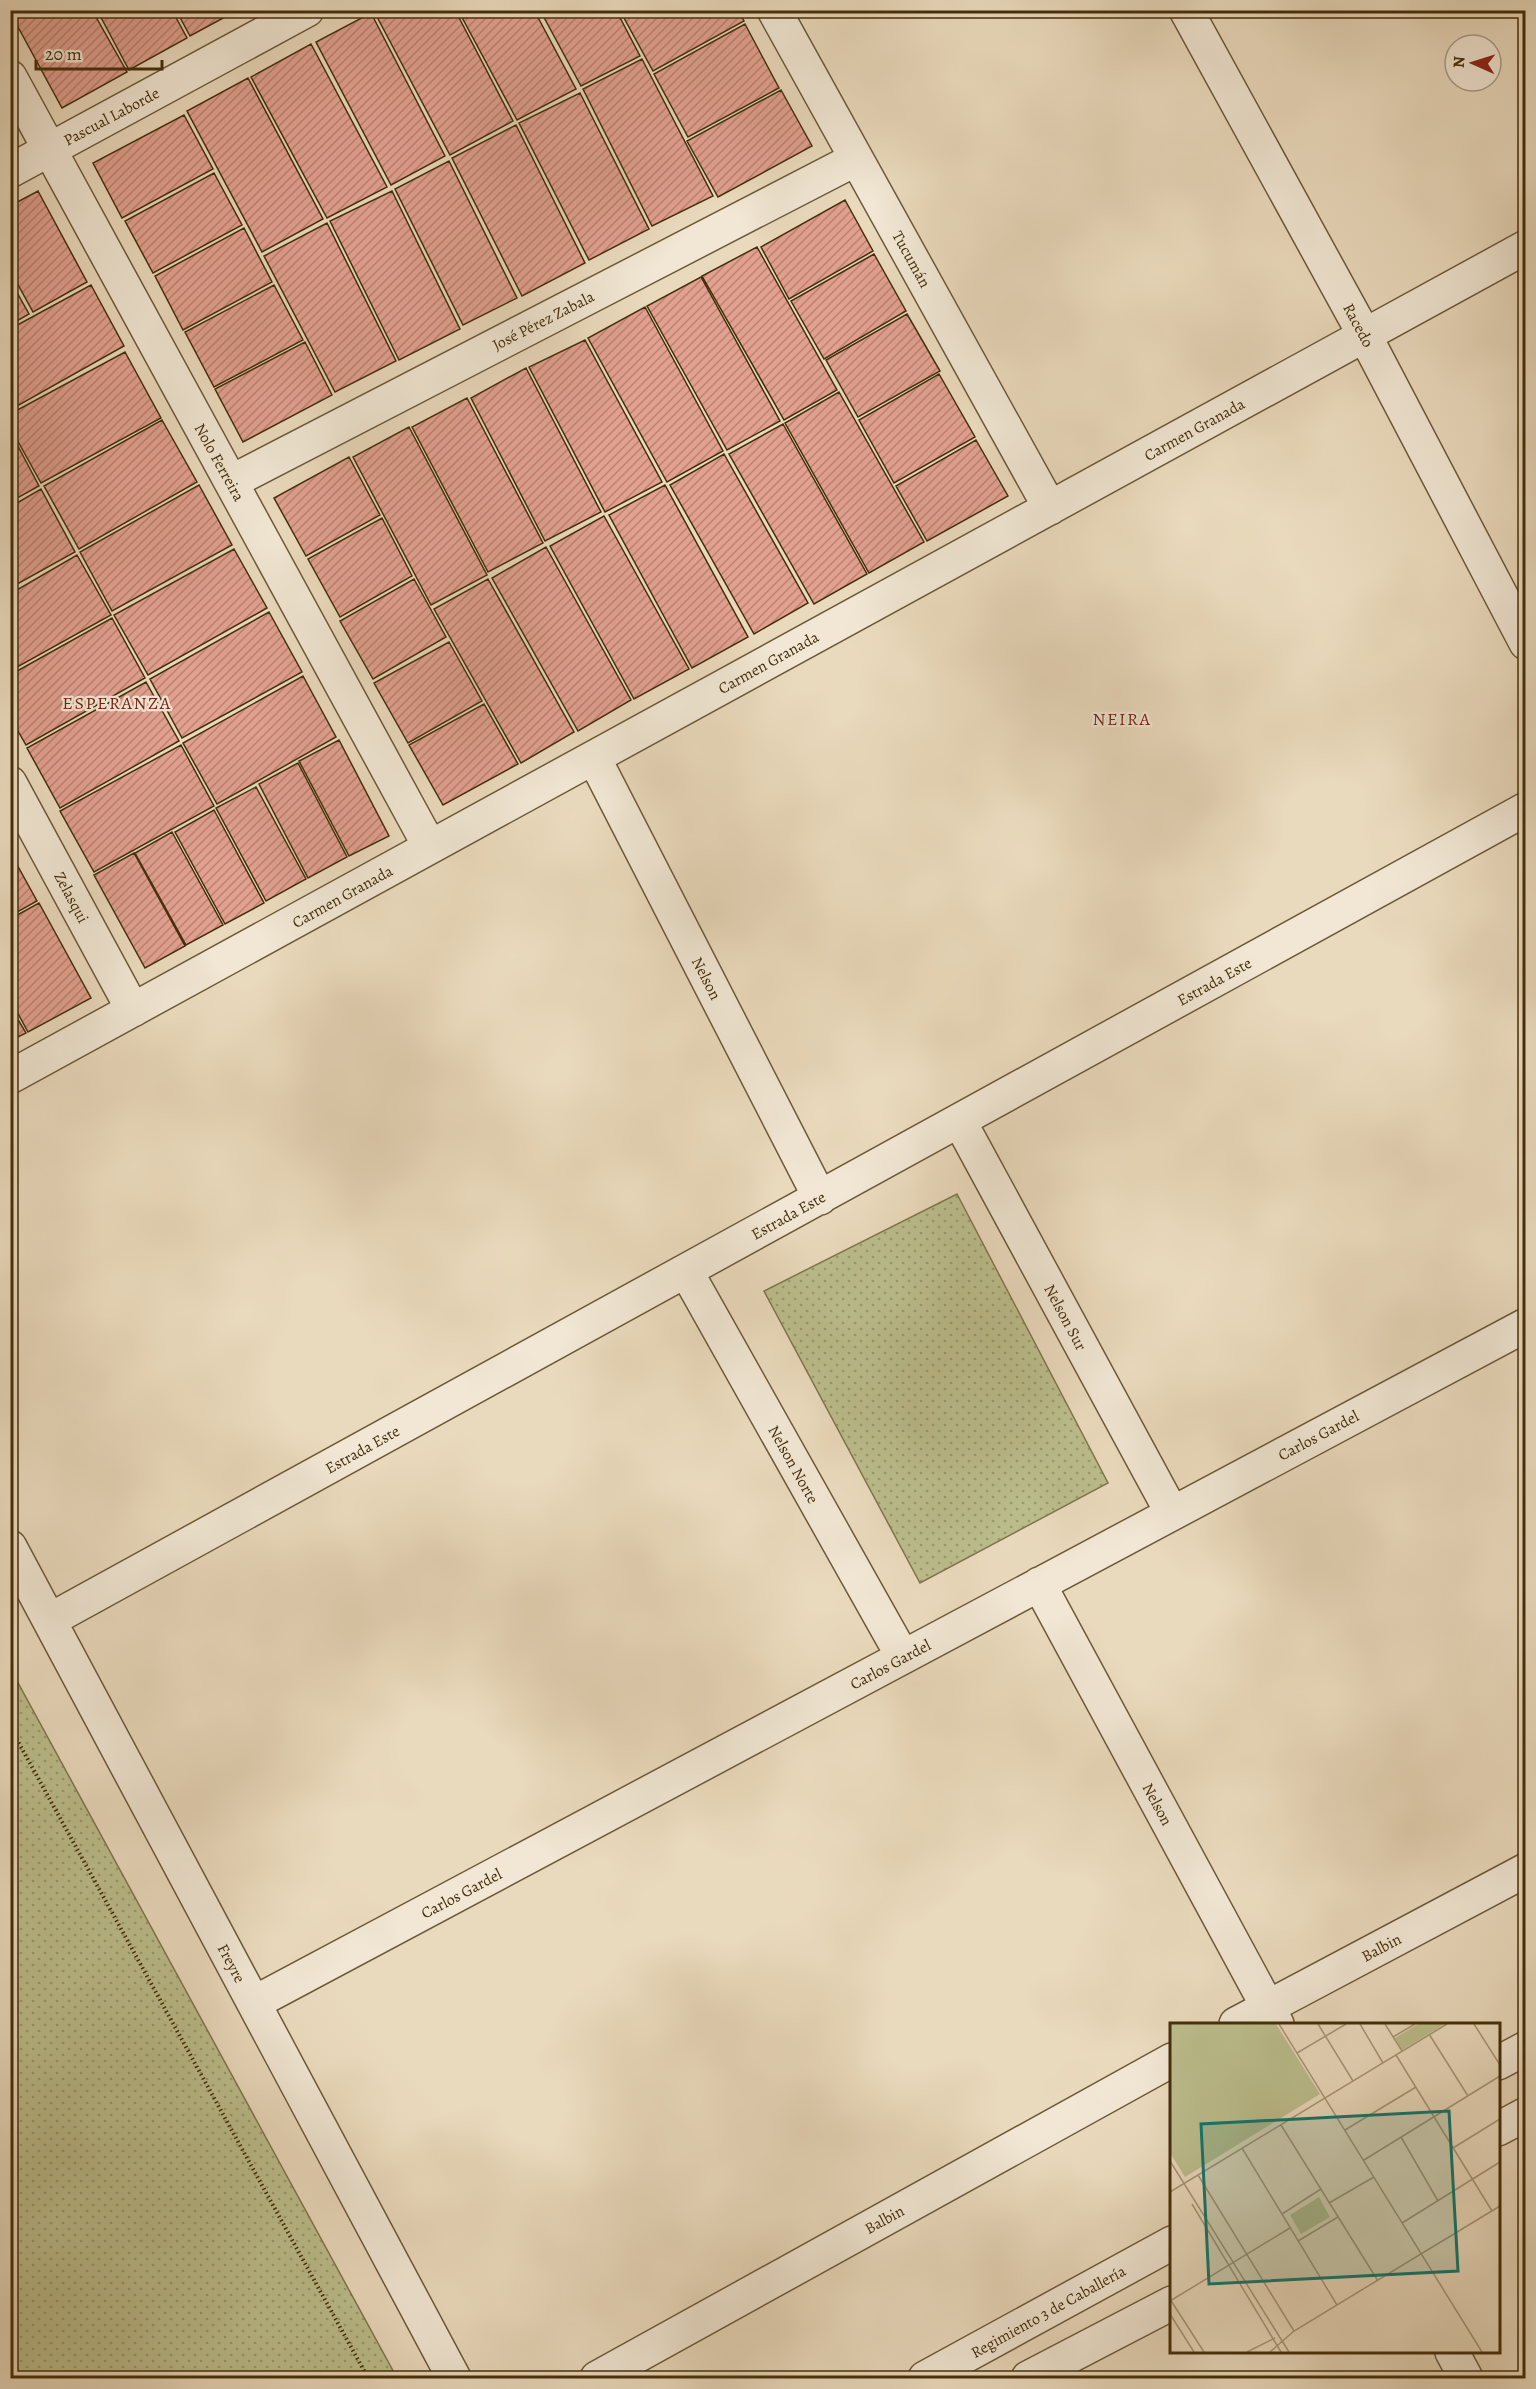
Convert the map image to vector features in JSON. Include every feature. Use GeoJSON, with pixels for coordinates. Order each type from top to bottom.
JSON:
{"type":"FeatureCollection","features":[{"type":"Feature","properties":{"kind":"street","name":"Pascual Laborde"},"geometry":{"type":"LineString","coordinates":[[10,171],[307,10]]}},
{"type":"Feature","properties":{"kind":"street","name":"Tucumán"},"geometry":{"type":"LineString","coordinates":[[774,10],[1050,508]]}},
{"type":"Feature","properties":{"kind":"street","name":"Racedo"},"geometry":{"type":"LineString","coordinates":[[1186,10],[1365,336],[1526,643]]}},
{"type":"Feature","properties":{"kind":"street","name":"Nolo Ferreira"},"geometry":{"type":"LineString","coordinates":[[10,77],[430,848]]}},
{"type":"Feature","properties":{"kind":"street","name":"José Pérez Zabala"},"geometry":{"type":"LineString","coordinates":[[231,482],[856,159]]}},
{"type":"Feature","properties":{"kind":"street","name":"Carmen Granada"},"geometry":{"type":"LineString","coordinates":[[10,1077],[1526,248]]}},
{"type":"Feature","properties":{"kind":"street","name":"Nelson"},"geometry":{"type":"LineString","coordinates":[[594,758],[820,1198]]}},
{"type":"Feature","properties":{"kind":"street","name":"Zelasqui"},"geometry":{"type":"LineString","coordinates":[[10,783],[133,1010]]}},
{"type":"Feature","properties":{"kind":"street","name":"Estrada Este"},"geometry":{"type":"LineString","coordinates":[[50,1620],[1526,809]]}},
{"type":"Feature","properties":{"kind":"street","name":"Nelson Sur"},"geometry":{"type":"LineString","coordinates":[[960,1122],[1172,1512]]}},
{"type":"Feature","properties":{"kind":"street","name":"Nelson Norte"},"geometry":{"type":"LineString","coordinates":[[686,1271],[903,1657]]}},
{"type":"Feature","properties":{"kind":"street","name":"Carlos Gardel"},"geometry":{"type":"LineString","coordinates":[[254,2003],[1526,1325]]}},
{"type":"Feature","properties":{"kind":"street","name":"Freyre"},"geometry":{"type":"LineString","coordinates":[[10,1547],[454,2379]]}},
{"type":"Feature","properties":{"kind":"street","name":"Nelson"},"geometry":{"type":"LineString","coordinates":[[1039,1584],[1272,2016]]}},
{"type":"Feature","properties":{"kind":"street","name":"Balbin"},"geometry":{"type":"LineString","coordinates":[[1244,2023],[1272,2016],[1526,1870]]}},
{"type":"Feature","properties":{"kind":"street"},"geometry":{"type":"LineString","coordinates":[[1500,2062],[1526,2048]]}},
{"type":"Feature","properties":{"kind":"street","name":"Balbin"},"geometry":{"type":"LineString","coordinates":[[597,2379],[1170,2062]]}},
{"type":"Feature","properties":{"kind":"street"},"geometry":{"type":"LineString","coordinates":[[1500,2127],[1526,2114]]}},
{"type":"Feature","properties":{"kind":"street","name":"Regimiento 3 de Caballería"},"geometry":{"type":"LineString","coordinates":[[926,2379],[1170,2244]]}},
{"type":"Feature","properties":{"kind":"street"},"geometry":{"type":"LineString","coordinates":[[1028,2379],[1170,2304]]}},
{"type":"Feature","properties":{"kind":"street"},"geometry":{"type":"LineString","coordinates":[[1453,2353],[1466,2379]]}},
{"type":"Feature","properties":{"kind":"path"},"geometry":{"type":"LineString","coordinates":[[10,1727],[368,2379]]}},
{"type":"Feature","properties":{"kind":"green space"},"geometry":{"type":"Polygon","coordinates":[[[957,1194],[1108,1483],[920,1583],[764,1291],[957,1194]]]}},
{"type":"Feature","properties":{"kind":"green space"},"geometry":{"type":"Polygon","coordinates":[[[11,1670],[397,2378],[11,2378],[11,1670]]]}},
{"type":"Feature","properties":{"kind":"building"},"geometry":{"type":"Polygon","coordinates":[[[18,10],[92,10],[127,72],[62,108],[11,14],[18,10]]]}},
{"type":"Feature","properties":{"kind":"building"},"geometry":{"type":"Polygon","coordinates":[[[97,10],[172,10],[187,38],[129,70],[97,10]]]}},
{"type":"Feature","properties":{"kind":"building"},"geometry":{"type":"Polygon","coordinates":[[[176,10],[238,10],[190,36],[176,10]]]}},
{"type":"Feature","properties":{"kind":"building"},"geometry":{"type":"Polygon","coordinates":[[[379,10],[455,10],[513,121],[450,155],[375,13],[379,10]]]}},
{"type":"Feature","properties":{"kind":"building"},"geometry":{"type":"Polygon","coordinates":[[[458,10],[534,10],[576,89],[517,120],[458,10]]]}},
{"type":"Feature","properties":{"kind":"building"},"geometry":{"type":"Polygon","coordinates":[[[540,10],[616,10],[640,56],[581,86],[540,10]]]}},
{"type":"Feature","properties":{"kind":"building"},"geometry":{"type":"Polygon","coordinates":[[[638,10],[738,10],[744,21],[653,71],[624,18],[638,10]]]}},
{"type":"Feature","properties":{"kind":"building"},"geometry":{"type":"Polygon","coordinates":[[[371,13],[445,156],[391,185],[316,42],[371,13]]]}},
{"type":"Feature","properties":{"kind":"building"},"geometry":{"type":"Polygon","coordinates":[[[745,24],[779,88],[688,137],[654,74],[745,24]]]}},
{"type":"Feature","properties":{"kind":"building"},"geometry":{"type":"Polygon","coordinates":[[[311,44],[387,187],[327,218],[251,77],[311,44]]]}},
{"type":"Feature","properties":{"kind":"building"},"geometry":{"type":"Polygon","coordinates":[[[642,59],[713,196],[652,226],[583,89],[642,59]]]}},
{"type":"Feature","properties":{"kind":"building"},"geometry":{"type":"Polygon","coordinates":[[[248,78],[323,219],[262,252],[187,111],[248,78]]]}},
{"type":"Feature","properties":{"kind":"building"},"geometry":{"type":"Polygon","coordinates":[[[781,90],[812,146],[718,197],[687,141],[781,90]]]}},
{"type":"Feature","properties":{"kind":"building"},"geometry":{"type":"Polygon","coordinates":[[[580,93],[649,229],[589,260],[519,123],[580,93]]]}},
{"type":"Feature","properties":{"kind":"building"},"geometry":{"type":"Polygon","coordinates":[[[184,115],[213,169],[122,218],[93,163],[184,115]]]}},
{"type":"Feature","properties":{"kind":"building"},"geometry":{"type":"Polygon","coordinates":[[[516,125],[585,263],[522,296],[452,158],[516,125]]]}},
{"type":"Feature","properties":{"kind":"building"},"geometry":{"type":"Polygon","coordinates":[[[449,161],[517,298],[463,325],[395,189],[449,161]]]}},
{"type":"Feature","properties":{"kind":"building"},"geometry":{"type":"Polygon","coordinates":[[[214,173],[242,225],[153,273],[125,221],[214,173]]]}},
{"type":"Feature","properties":{"kind":"building"},"geometry":{"type":"Polygon","coordinates":[[[38,191],[87,282],[33,312],[10,270],[10,206],[38,191]]]}},
{"type":"Feature","properties":{"kind":"building"},"geometry":{"type":"Polygon","coordinates":[[[392,191],[460,329],[399,360],[330,221],[392,191]]]}},
{"type":"Feature","properties":{"kind":"building"},"geometry":{"type":"Polygon","coordinates":[[[845,200],[873,251],[789,299],[761,247],[845,200]]]}},
{"type":"Feature","properties":{"kind":"building"},"geometry":{"type":"Polygon","coordinates":[[[327,223],[396,361],[335,392],[264,256],[327,223]]]}},
{"type":"Feature","properties":{"kind":"building"},"geometry":{"type":"Polygon","coordinates":[[[244,228],[272,282],[183,330],[155,276],[244,228]]]}},
{"type":"Feature","properties":{"kind":"building"},"geometry":{"type":"Polygon","coordinates":[[[757,247],[837,390],[784,420],[702,276],[757,247]]]}},
{"type":"Feature","properties":{"kind":"building"},"geometry":{"type":"Polygon","coordinates":[[[874,254],[906,311],[824,359],[791,301],[874,254]]]}},
{"type":"Feature","properties":{"kind":"building"},"geometry":{"type":"Polygon","coordinates":[[[701,277],[780,421],[727,450],[647,306],[701,277]]]}},
{"type":"Feature","properties":{"kind":"building"},"geometry":{"type":"Polygon","coordinates":[[[10,280],[29,314],[10,325],[10,280]]]}},
{"type":"Feature","properties":{"kind":"building"},"geometry":{"type":"Polygon","coordinates":[[[91,285],[124,346],[10,410],[10,329],[91,285]]]}},
{"type":"Feature","properties":{"kind":"building"},"geometry":{"type":"Polygon","coordinates":[[[274,285],[303,340],[214,387],[185,332],[274,285]]]}},
{"type":"Feature","properties":{"kind":"building"},"geometry":{"type":"Polygon","coordinates":[[[645,307],[723,451],[667,482],[588,338],[645,307]]]}},
{"type":"Feature","properties":{"kind":"building"},"geometry":{"type":"Polygon","coordinates":[[[907,314],[940,371],[858,417],[826,360],[907,314]]]}},
{"type":"Feature","properties":{"kind":"building"},"geometry":{"type":"Polygon","coordinates":[[[585,340],[662,482],[605,512],[529,367],[585,340]]]}},
{"type":"Feature","properties":{"kind":"building"},"geometry":{"type":"Polygon","coordinates":[[[305,342],[332,395],[243,442],[215,389],[305,342]]]}},
{"type":"Feature","properties":{"kind":"building"},"geometry":{"type":"Polygon","coordinates":[[[125,352],[161,418],[41,483],[10,427],[10,414],[125,352]]]}},
{"type":"Feature","properties":{"kind":"building"},"geometry":{"type":"Polygon","coordinates":[[[526,368],[601,512],[545,541],[471,398],[526,368]]]}},
{"type":"Feature","properties":{"kind":"building"},"geometry":{"type":"Polygon","coordinates":[[[939,374],[975,437],[894,483],[859,420],[939,374]]]}},
{"type":"Feature","properties":{"kind":"building"},"geometry":{"type":"Polygon","coordinates":[[[839,392],[924,542],[869,573],[785,423],[839,392]]]}},
{"type":"Feature","properties":{"kind":"building"},"geometry":{"type":"Polygon","coordinates":[[[467,398],[543,543],[488,572],[412,427],[467,398]]]}},
{"type":"Feature","properties":{"kind":"building"},"geometry":{"type":"Polygon","coordinates":[[[162,420],[197,482],[79,549],[44,486],[162,420]]]}},
{"type":"Feature","properties":{"kind":"building"},"geometry":{"type":"Polygon","coordinates":[[[783,424],[867,574],[814,604],[729,454],[783,424]]]}},
{"type":"Feature","properties":{"kind":"building"},"geometry":{"type":"Polygon","coordinates":[[[409,427],[487,575],[431,605],[353,457],[409,427]]]}},
{"type":"Feature","properties":{"kind":"building"},"geometry":{"type":"Polygon","coordinates":[[[10,431],[39,486],[10,502],[10,431]]]}},
{"type":"Feature","properties":{"kind":"building"},"geometry":{"type":"Polygon","coordinates":[[[976,440],[1008,496],[927,541],[896,486],[976,440]]]}},
{"type":"Feature","properties":{"kind":"building"},"geometry":{"type":"Polygon","coordinates":[[[724,454],[808,603],[754,634],[670,485],[724,454]]]}},
{"type":"Feature","properties":{"kind":"building"},"geometry":{"type":"Polygon","coordinates":[[[349,457],[380,515],[306,556],[274,498],[349,457]]]}},
{"type":"Feature","properties":{"kind":"building"},"geometry":{"type":"Polygon","coordinates":[[[199,485],[232,545],[112,611],[80,552],[199,485]]]}},
{"type":"Feature","properties":{"kind":"building"},"geometry":{"type":"Polygon","coordinates":[[[665,485],[748,637],[692,668],[609,515],[665,485]]]}},
{"type":"Feature","properties":{"kind":"building"},"geometry":{"type":"Polygon","coordinates":[[[41,489],[75,552],[10,588],[10,507],[41,489]]]}},
{"type":"Feature","properties":{"kind":"building"},"geometry":{"type":"Polygon","coordinates":[[[604,516],[689,669],[634,699],[550,546],[604,516]]]}},
{"type":"Feature","properties":{"kind":"building"},"geometry":{"type":"Polygon","coordinates":[[[382,518],[412,576],[340,617],[308,559],[382,518]]]}},
{"type":"Feature","properties":{"kind":"building"},"geometry":{"type":"Polygon","coordinates":[[[546,547],[631,700],[578,731],[492,578],[546,547]]]}},
{"type":"Feature","properties":{"kind":"building"},"geometry":{"type":"Polygon","coordinates":[[[234,549],[267,608],[148,675],[114,615],[234,549]]]}},
{"type":"Feature","properties":{"kind":"building"},"geometry":{"type":"Polygon","coordinates":[[[77,555],[111,615],[10,671],[10,594],[77,555]]]}},
{"type":"Feature","properties":{"kind":"building"},"geometry":{"type":"Polygon","coordinates":[[[414,579],[446,637],[373,679],[340,621],[414,579]]]}},
{"type":"Feature","properties":{"kind":"building"},"geometry":{"type":"Polygon","coordinates":[[[488,579],[574,732],[521,763],[434,609],[488,579]]]}},
{"type":"Feature","properties":{"kind":"building"},"geometry":{"type":"Polygon","coordinates":[[[269,612],[302,672],[182,738],[150,679],[269,612]]]}},
{"type":"Feature","properties":{"kind":"building"},"geometry":{"type":"Polygon","coordinates":[[[112,618],[145,678],[26,745],[10,717],[10,675],[112,618]]]}},
{"type":"Feature","properties":{"kind":"building"},"geometry":{"type":"Polygon","coordinates":[[[449,642],[482,701],[408,743],[374,683],[449,642]]]}},
{"type":"Feature","properties":{"kind":"building"},"geometry":{"type":"Polygon","coordinates":[[[303,676],[336,737],[217,804],[183,743],[303,676]]]}},
{"type":"Feature","properties":{"kind":"building"},"geometry":{"type":"Polygon","coordinates":[[[146,682],[179,741],[60,808],[27,748],[146,682]]]}},
{"type":"Feature","properties":{"kind":"building"},"geometry":{"type":"Polygon","coordinates":[[[484,704],[518,764],[443,805],[409,745],[484,704]]]}},
{"type":"Feature","properties":{"kind":"building"},"geometry":{"type":"Polygon","coordinates":[[[339,740],[389,836],[349,856],[299,761],[339,740]]]}},
{"type":"Feature","properties":{"kind":"building"},"geometry":{"type":"Polygon","coordinates":[[[181,745],[214,806],[94,872],[60,811],[181,745]]]}},
{"type":"Feature","properties":{"kind":"building"},"geometry":{"type":"Polygon","coordinates":[[[298,763],[347,857],[308,878],[259,784],[298,763]]]}},
{"type":"Feature","properties":{"kind":"building"},"geometry":{"type":"Polygon","coordinates":[[[256,787],[306,879],[266,901],[216,808],[256,787]]]}},
{"type":"Feature","properties":{"kind":"building"},"geometry":{"type":"Polygon","coordinates":[[[214,810],[264,903],[225,924],[175,832],[214,810]]]}},
{"type":"Feature","properties":{"kind":"building"},"geometry":{"type":"Polygon","coordinates":[[[172,832],[223,925],[186,945],[135,853],[172,832]]]}},
{"type":"Feature","properties":{"kind":"building"},"geometry":{"type":"Polygon","coordinates":[[[10,852],[37,901],[10,916],[10,852]]]}},
{"type":"Feature","properties":{"kind":"building"},"geometry":{"type":"Polygon","coordinates":[[[134,853],[185,946],[145,968],[94,875],[134,853]]]}},
{"type":"Feature","properties":{"kind":"building"},"geometry":{"type":"Polygon","coordinates":[[[39,903],[91,998],[28,1032],[10,999],[10,919],[39,903]]]}},
{"type":"Feature","properties":{"kind":"building"},"geometry":{"type":"Polygon","coordinates":[[[10,1006],[26,1033],[10,1041],[10,1006]]]}},
{"type":"Feature","properties":{"kind":"district","name":"ESPERANZA"},"geometry":{"type":"Point","coordinates":[117,703]}},
{"type":"Feature","properties":{"kind":"district","name":"NEIRA"},"geometry":{"type":"Point","coordinates":[1122,719]}}]}
